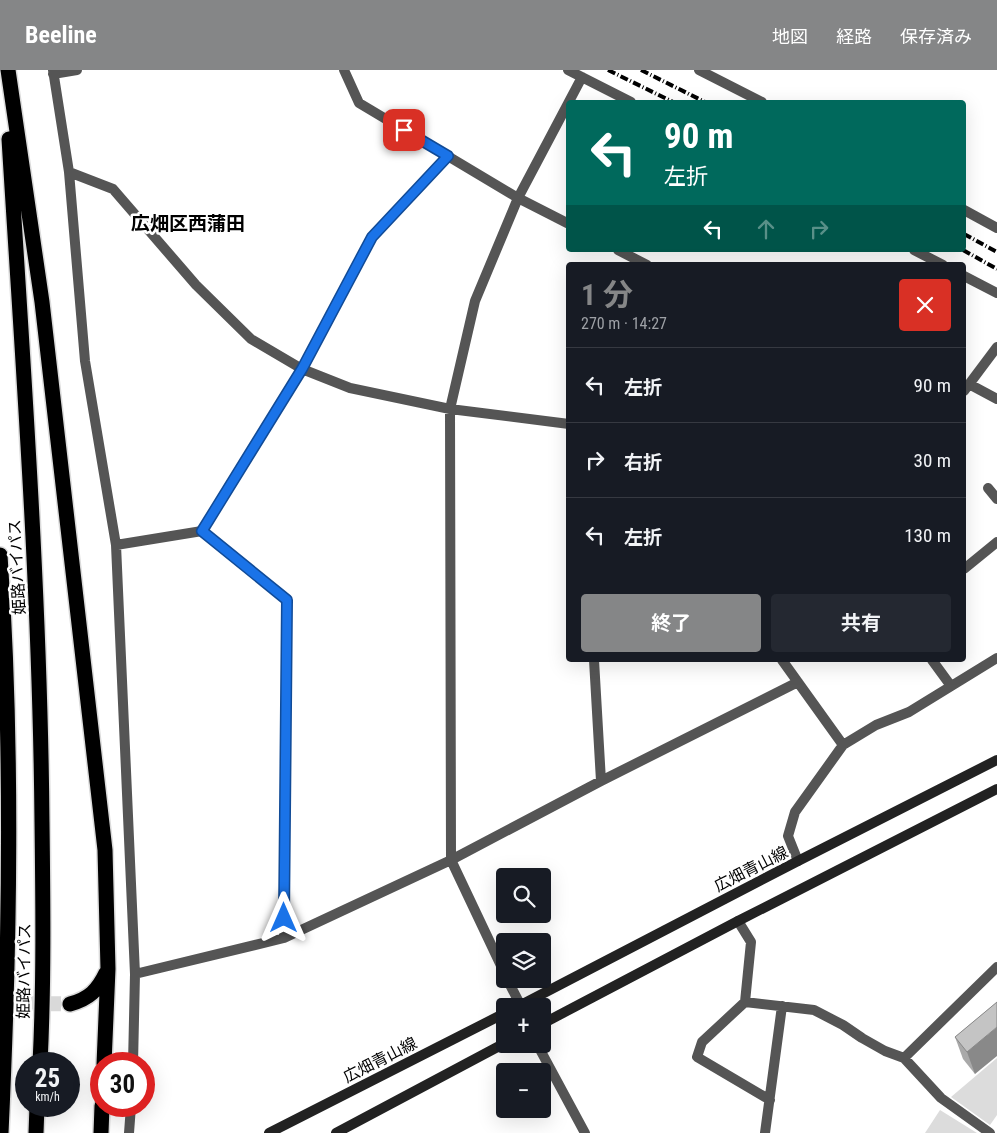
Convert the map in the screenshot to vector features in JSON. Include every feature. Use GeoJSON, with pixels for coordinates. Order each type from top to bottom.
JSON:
{"type":"FeatureCollection","features":[{"type":"Feature","properties":{"kind":"highway"},"geometry":{"type":"LineString","coordinates":[[7,70],[42,302],[106,850],[108,969],[105,1052]]}},
{"type":"Feature","properties":{"kind":"highway","name":"姫路バイパス"},"geometry":{"type":"LineString","coordinates":[[7,70],[41,718],[43,880],[40,1052]]}},
{"type":"Feature","properties":{"kind":"highway","name":"姫路バイパス"},"geometry":{"type":"LineString","coordinates":[[0,555],[7,714],[9,875],[1,1133]]}},
{"type":"Feature","properties":{"kind":"highway"},"geometry":{"type":"LineString","coordinates":[[0,919],[5,1040]]}},
{"type":"Feature","properties":{"kind":"highway"},"geometry":{"type":"LineString","coordinates":[[70,1004],[81,1002],[92,995],[100,985],[108,969]]}},
{"type":"Feature","properties":{"kind":"highway"},"geometry":{"type":"LineString","coordinates":[[36,1133],[37,1117]]}},
{"type":"Feature","properties":{"kind":"highway"},"geometry":{"type":"LineString","coordinates":[[101,1133],[102,1117]]}},
{"type":"Feature","properties":{"kind":"main road","name":"広畑青山線"},"geometry":{"type":"LineString","coordinates":[[535,998],[997,760]]}},
{"type":"Feature","properties":{"kind":"main road"},"geometry":{"type":"LineString","coordinates":[[551,1019],[738,921],[997,790]]}},
{"type":"Feature","properties":{"kind":"main road","name":"広畑青山線"},"geometry":{"type":"LineString","coordinates":[[269,1133],[496,1019]]}},
{"type":"Feature","properties":{"kind":"main road"},"geometry":{"type":"LineString","coordinates":[[336,1133],[496,1048]]}},
{"type":"Feature","properties":{"kind":"street"},"geometry":{"type":"LineString","coordinates":[[77,70],[53,72],[68,172],[85,361],[116,545],[135,974],[132,1052]]}},
{"type":"Feature","properties":{"kind":"street"},"geometry":{"type":"LineString","coordinates":[[344,70],[359,103],[518,198],[566,222]]}},
{"type":"Feature","properties":{"kind":"street"},"geometry":{"type":"LineString","coordinates":[[568,70],[627,100]]}},
{"type":"Feature","properties":{"kind":"street"},"geometry":{"type":"LineString","coordinates":[[699,70],[758,100]]}},
{"type":"Feature","properties":{"kind":"street"},"geometry":{"type":"LineString","coordinates":[[570,100],[582,77]]}},
{"type":"Feature","properties":{"kind":"street"},"geometry":{"type":"LineString","coordinates":[[496,955],[451,860],[450,409],[475,301],[518,198],[566,107]]}},
{"type":"Feature","properties":{"kind":"street"},"geometry":{"type":"LineString","coordinates":[[202,531],[302,369],[372,237],[448,156]]}},
{"type":"Feature","properties":{"kind":"street"},"geometry":{"type":"LineString","coordinates":[[68,172],[113,189],[196,285],[251,339],[302,369],[350,388],[450,409],[566,424]]}},
{"type":"Feature","properties":{"kind":"street"},"geometry":{"type":"LineString","coordinates":[[966,211],[997,228]]}},
{"type":"Feature","properties":{"kind":"street"},"geometry":{"type":"LineString","coordinates":[[622,252],[639,262]]}},
{"type":"Feature","properties":{"kind":"street"},"geometry":{"type":"LineString","coordinates":[[918,252],[937,262]]}},
{"type":"Feature","properties":{"kind":"street"},"geometry":{"type":"LineString","coordinates":[[966,277],[997,293]]}},
{"type":"Feature","properties":{"kind":"street"},"geometry":{"type":"LineString","coordinates":[[997,346],[966,388],[997,399]]}},
{"type":"Feature","properties":{"kind":"street"},"geometry":{"type":"LineString","coordinates":[[988,488],[997,499]]}},
{"type":"Feature","properties":{"kind":"street"},"geometry":{"type":"LineString","coordinates":[[116,545],[202,531],[287,600],[284,938]]}},
{"type":"Feature","properties":{"kind":"street"},"geometry":{"type":"LineString","coordinates":[[966,567],[997,542]]}},
{"type":"Feature","properties":{"kind":"street"},"geometry":{"type":"LineString","coordinates":[[798,861],[788,836],[795,812],[842,745],[876,725],[909,712],[997,658]]}},
{"type":"Feature","properties":{"kind":"street"},"geometry":{"type":"LineString","coordinates":[[594,662],[601,781]]}},
{"type":"Feature","properties":{"kind":"street"},"geometry":{"type":"LineString","coordinates":[[783,662],[842,745]]}},
{"type":"Feature","properties":{"kind":"street"},"geometry":{"type":"LineString","coordinates":[[933,662],[951,686]]}},
{"type":"Feature","properties":{"kind":"street"},"geometry":{"type":"LineString","coordinates":[[135,974],[284,938],[451,860],[601,781],[798,682]]}},
{"type":"Feature","properties":{"kind":"street"},"geometry":{"type":"LineString","coordinates":[[738,921],[751,942],[745,1002],[702,1042],[697,1057],[770,1100]]}},
{"type":"Feature","properties":{"kind":"street"},"geometry":{"type":"LineString","coordinates":[[904,1058],[997,967]]}},
{"type":"Feature","properties":{"kind":"street"},"geometry":{"type":"LineString","coordinates":[[745,1002],[814,1010],[843,1025],[862,1038],[904,1058],[941,1098],[990,1133]]}},
{"type":"Feature","properties":{"kind":"street"},"geometry":{"type":"LineString","coordinates":[[765,1133],[782,1006]]}},
{"type":"Feature","properties":{"kind":"street"},"geometry":{"type":"LineString","coordinates":[[542,1053],[585,1133]]}},
{"type":"Feature","properties":{"kind":"street"},"geometry":{"type":"LineString","coordinates":[[130,1133],[131,1117]]}},
{"type":"Feature","properties":{"kind":"shaded area"},"geometry":{"type":"Polygon","coordinates":[[[997,1058],[997,1115],[990,1125],[951,1097],[997,1058]]]}},
{"type":"Feature","properties":{"kind":"shaded area"},"geometry":{"type":"Polygon","coordinates":[[[940,1110],[977,1133],[925,1133],[940,1110]]]}},
{"type":"Feature","properties":{"kind":"building"},"geometry":{"type":"Polygon","coordinates":[[[997,1002],[997,1027],[967,1052],[955,1037],[997,1002]]]}},
{"type":"Feature","properties":{"kind":"tunnel"},"geometry":{"type":"LineString","coordinates":[[0,1003],[70,1004]]}},
{"type":"Feature","properties":{"kind":"railway"},"geometry":{"type":"LineString","coordinates":[[608,70],[669,100]]}},
{"type":"Feature","properties":{"kind":"railway"},"geometry":{"type":"LineString","coordinates":[[641,70],[701,100]]}},
{"type":"Feature","properties":{"kind":"railway"},"geometry":{"type":"LineString","coordinates":[[966,235],[997,252]]}},
{"type":"Feature","properties":{"kind":"railway"},"geometry":{"type":"LineString","coordinates":[[966,252],[997,269]]}},
{"type":"Feature","properties":{"kind":"district","name":"広畑区西蒲田"},"geometry":{"type":"Point","coordinates":[188,223]}},
{"type":"Feature","properties":{"kind":"route"},"geometry":{"type":"LineString","coordinates":[[284,918],[287,600],[202,531],[302,369],[372,237],[448,156],[404,130]]}}]}
